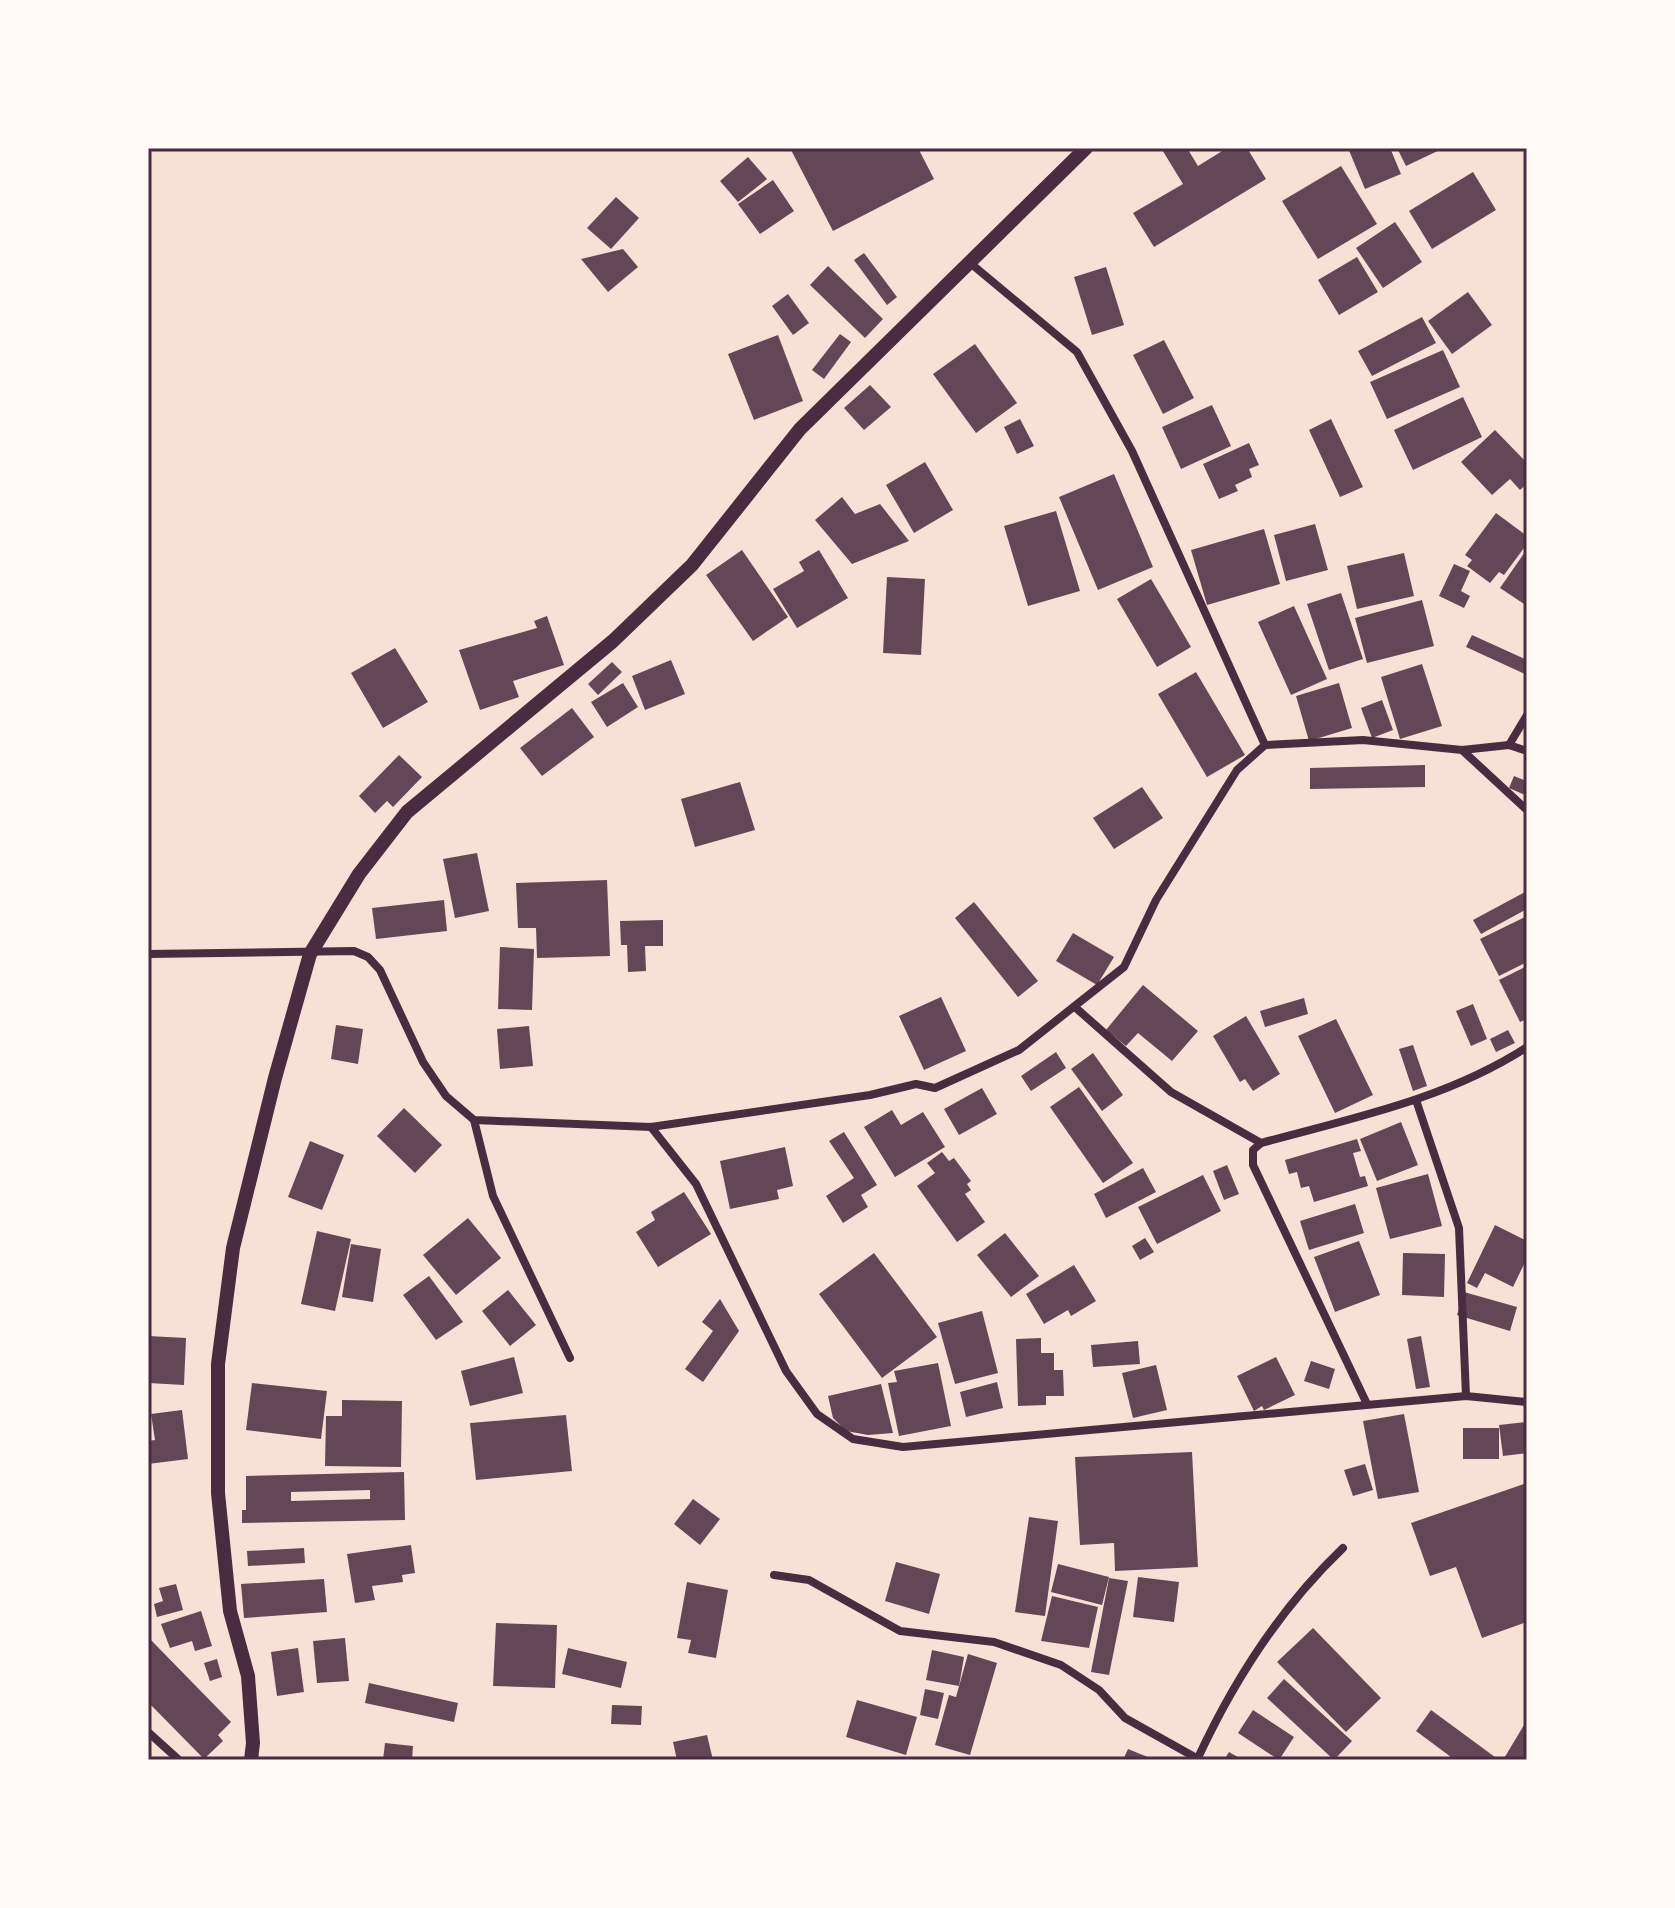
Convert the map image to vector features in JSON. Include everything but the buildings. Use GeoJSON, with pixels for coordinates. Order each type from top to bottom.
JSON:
{"type":"FeatureCollection","features":[{"type":"Feature","properties":{"kind":"street"},"geometry":{"type":"LineString","coordinates":[[251,1760],[253,1743],[248,1676],[230,1611],[218,1493],[218,1364],[233,1248],[275,1078],[310,954],[359,874],[407,812],[613,641],[681,576],[800,429],[1086,148]]}},
{"type":"Feature","properties":{"kind":"street"},"geometry":{"type":"LineString","coordinates":[[969,262],[1077,352],[1132,451],[1265,745]]}},
{"type":"Feature","properties":{"kind":"street"},"geometry":{"type":"LineString","coordinates":[[1509,745],[1527,715]]}},
{"type":"Feature","properties":{"kind":"street"},"geometry":{"type":"LineString","coordinates":[[148,954],[354,951],[368,957],[380,970],[423,1062],[446,1096],[474,1120],[503,1124],[651,1127],[870,1095],[916,1084],[935,1088],[1019,1050],[1124,967],[1156,900],[1237,770],[1265,745],[1363,740],[1462,750],[1509,745],[1527,751]]}},
{"type":"Feature","properties":{"kind":"street"},"geometry":{"type":"LineString","coordinates":[[1462,750],[1527,810]]}},
{"type":"Feature","properties":{"kind":"street"},"geometry":{"type":"LineString","coordinates":[[1076,1008],[1171,1092],[1261,1143]]}},
{"type":"Feature","properties":{"kind":"street"},"geometry":{"type":"LineString","coordinates":[[1367,1404],[1253,1165],[1253,1150],[1261,1143],[1416,1100],[1489,1071],[1527,1047]]}},
{"type":"Feature","properties":{"kind":"street"},"geometry":{"type":"LineString","coordinates":[[1416,1100],[1459,1228],[1466,1396]]}},
{"type":"Feature","properties":{"kind":"street"},"geometry":{"type":"LineString","coordinates":[[474,1120],[493,1196],[570,1358]]}},
{"type":"Feature","properties":{"kind":"street"},"geometry":{"type":"LineString","coordinates":[[651,1127],[696,1184],[786,1371],[817,1414],[853,1439],[903,1447],[1466,1396],[1527,1402]]}},
{"type":"Feature","properties":{"kind":"street"},"geometry":{"type":"LineString","coordinates":[[774,1575],[809,1580],[900,1631],[994,1642],[1061,1665],[1099,1690],[1125,1718],[1198,1759],[1263,1642],[1302,1588],[1343,1548]]}},
{"type":"Feature","properties":{"kind":"street"},"geometry":{"type":"LineString","coordinates":[[148,1732],[179,1760]]}}]}
